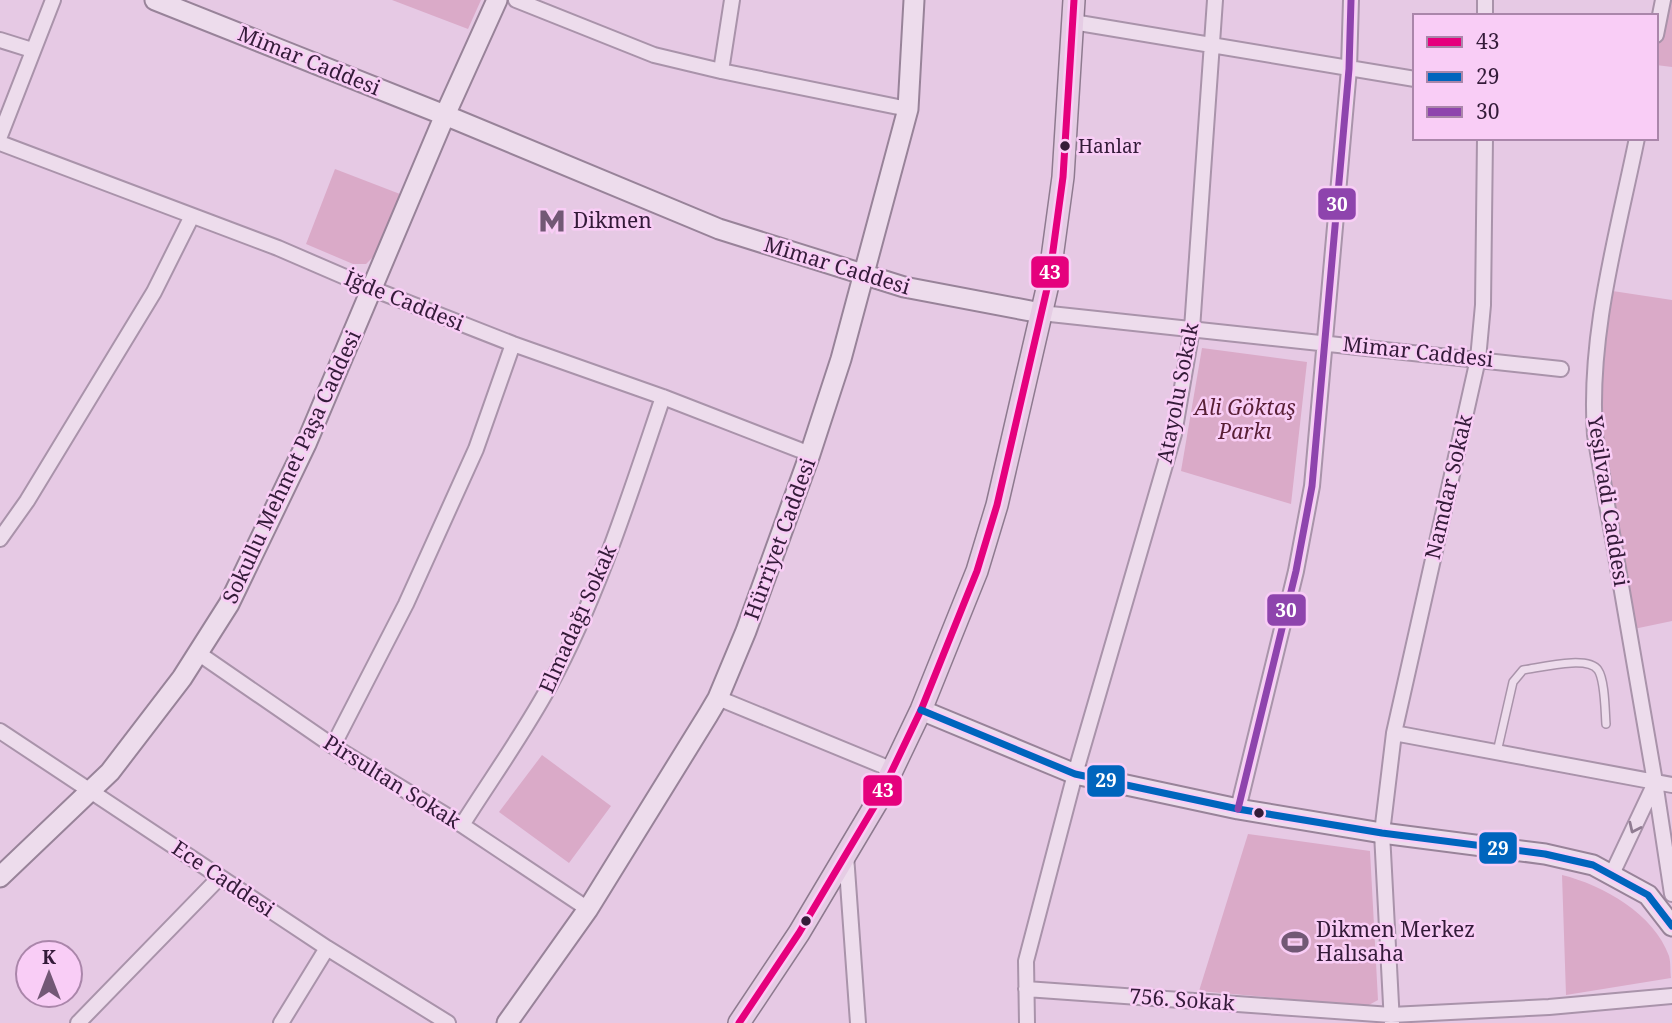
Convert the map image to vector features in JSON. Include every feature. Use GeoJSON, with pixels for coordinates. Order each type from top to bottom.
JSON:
{"type":"FeatureCollection","features":[{"type":"Feature","properties":{"kind":"main road","name":"Mimar Caddesi"},"geometry":{"type":"LineString","coordinates":[[155,0],[445,115],[719,229],[863,276],[946,296],[1041,313]]}},
{"type":"Feature","properties":{"kind":"main road","name":"Sokullu Mehmet Paşa Caddesi"},"geometry":{"type":"LineString","coordinates":[[0,877],[92,792],[141,732],[198,653],[229,604],[276,509],[497,0]]}},
{"type":"Feature","properties":{"kind":"main road","name":"Hürriyet Caddesi"},"geometry":{"type":"LineString","coordinates":[[508,1023],[587,909],[718,698],[746,631],[841,359],[908,109],[914,0]]}},
{"type":"Feature","properties":{"kind":"main road"},"geometry":{"type":"LineString","coordinates":[[739,1023],[799,933],[893,770],[921,710],[977,571],[997,505],[1049,280],[1063,177],[1074,0]]}},
{"type":"Feature","properties":{"kind":"main road"},"geometry":{"type":"LineString","coordinates":[[921,710],[1075,774],[1238,809],[1382,833],[1545,854],[1593,865],[1648,895],[1672,926]]}},
{"type":"Feature","properties":{"kind":"street"},"geometry":{"type":"LineString","coordinates":[[0,136],[53,0]]}},
{"type":"Feature","properties":{"kind":"street"},"geometry":{"type":"LineString","coordinates":[[516,0],[654,55],[908,109]]}},
{"type":"Feature","properties":{"kind":"street"},"geometry":{"type":"LineString","coordinates":[[721,71],[732,0]]}},
{"type":"Feature","properties":{"kind":"street","name":"Atayolu Sokak"},"geometry":{"type":"LineString","coordinates":[[1027,1023],[1026,961],[1075,774],[1174,434],[1192,329],[1215,0]]}},
{"type":"Feature","properties":{"kind":"street"},"geometry":{"type":"LineString","coordinates":[[1238,809],[1296,570],[1312,486],[1349,69],[1351,0]]}},
{"type":"Feature","properties":{"kind":"street"},"geometry":{"type":"LineString","coordinates":[[1658,25],[1663,0]]}},
{"type":"Feature","properties":{"kind":"street"},"geometry":{"type":"LineString","coordinates":[[1073,22],[1413,79]]}},
{"type":"Feature","properties":{"kind":"street"},"geometry":{"type":"LineString","coordinates":[[0,40],[32,50]]}},
{"type":"Feature","properties":{"kind":"street","name":"Namdar Sokak"},"geometry":{"type":"LineString","coordinates":[[1392,1019],[1382,833],[1394,733],[1478,359],[1483,305],[1485,140]]}},
{"type":"Feature","properties":{"kind":"street","name":"Yeşilvadi Caddesi"},"geometry":{"type":"LineString","coordinates":[[1637,140],[1599,326],[1592,397],[1595,435],[1672,894]]}},
{"type":"Feature","properties":{"kind":"street","name":"İğde Caddesi"},"geometry":{"type":"LineString","coordinates":[[0,144],[278,248],[513,344],[663,397],[810,454]]}},
{"type":"Feature","properties":{"kind":"street"},"geometry":{"type":"LineString","coordinates":[[0,539],[27,501],[154,292],[192,216]]}},
{"type":"Feature","properties":{"kind":"street","name":"Mimar Caddesi"},"geometry":{"type":"LineString","coordinates":[[1041,313],[1561,369]]}},
{"type":"Feature","properties":{"kind":"street"},"geometry":{"type":"LineString","coordinates":[[333,746],[406,604],[470,461],[513,344]]}},
{"type":"Feature","properties":{"kind":"street","name":"Elmadağı Sokak"},"geometry":{"type":"LineString","coordinates":[[462,825],[539,705],[561,665],[616,536],[663,397]]}},
{"type":"Feature","properties":{"kind":"street","name":"Pirsultan Sokak"},"geometry":{"type":"LineString","coordinates":[[198,653],[333,746],[462,825],[587,909]]}},
{"type":"Feature","properties":{"kind":"street"},"geometry":{"type":"LineString","coordinates":[[718,698],[893,770]]}},
{"type":"Feature","properties":{"kind":"street","name":"Ece Caddesi"},"geometry":{"type":"LineString","coordinates":[[0,731],[219,878],[448,1023]]}},
{"type":"Feature","properties":{"kind":"street"},"geometry":{"type":"LineString","coordinates":[[1394,733],[1672,785]]}},
{"type":"Feature","properties":{"kind":"street"},"geometry":{"type":"LineString","coordinates":[[1612,874],[1655,782]]}},
{"type":"Feature","properties":{"kind":"street"},"geometry":{"type":"LineString","coordinates":[[846,855],[858,1023]]}},
{"type":"Feature","properties":{"kind":"street"},"geometry":{"type":"LineString","coordinates":[[78,1023],[219,878]]}},
{"type":"Feature","properties":{"kind":"street"},"geometry":{"type":"LineString","coordinates":[[281,1023],[327,948]]}},
{"type":"Feature","properties":{"kind":"street","name":"756. Sokak"},"geometry":{"type":"LineString","coordinates":[[1026,989],[1392,1019],[1672,996]]}},
{"type":"Feature","properties":{"kind":"lane"},"geometry":{"type":"LineString","coordinates":[[1497,752],[1513,682],[1523,670],[1584,662],[1594,665],[1600,673],[1606,724]]}},
{"type":"Feature","properties":{"kind":"green space"},"geometry":{"type":"Polygon","coordinates":[[[392,0],[481,0],[468,29],[392,0]]]}},
{"type":"Feature","properties":{"kind":"green space"},"geometry":{"type":"Polygon","coordinates":[[[1663,0],[1672,0],[1672,67],[1658,65],[1658,25],[1663,0]]]}},
{"type":"Feature","properties":{"kind":"green space"},"geometry":{"type":"Polygon","coordinates":[[[335,169],[400,194],[375,255],[366,264],[353,264],[306,244],[335,169]]]}},
{"type":"Feature","properties":{"kind":"green space"},"geometry":{"type":"Polygon","coordinates":[[[1606,290],[1672,300],[1672,621],[1629,630],[1595,435],[1606,290]]]}},
{"type":"Feature","properties":{"kind":"green space","name":"Ali Göktaş Parkı"},"geometry":{"type":"Polygon","coordinates":[[[1202,348],[1307,362],[1291,504],[1181,471],[1202,348]]]}},
{"type":"Feature","properties":{"kind":"green space"},"geometry":{"type":"Polygon","coordinates":[[[542,755],[611,806],[569,863],[499,812],[542,755]]]}},
{"type":"Feature","properties":{"kind":"green space","name":"Dikmen Merkez Halısaha"},"geometry":{"type":"Polygon","coordinates":[[[1248,834],[1370,851],[1378,1000],[1367,1006],[1199,991],[1248,834]]]}},
{"type":"Feature","properties":{"kind":"green space"},"geometry":{"type":"Polygon","coordinates":[[[1562,875],[1610,894],[1652,927],[1669,956],[1671,978],[1566,995],[1562,875]]]}},
{"type":"Feature","properties":{"kind":"transit line","name":"43"},"geometry":{"type":"LineString","coordinates":[[739,1023],[799,933],[877,802],[921,710],[977,571],[997,505],[1049,280],[1063,177],[1074,0]]}},
{"type":"Feature","properties":{"kind":"transit line","name":"30"},"geometry":{"type":"LineString","coordinates":[[1238,809],[1296,571],[1312,486],[1349,69],[1351,0]]}},
{"type":"Feature","properties":{"kind":"transit line","name":"29"},"geometry":{"type":"LineString","coordinates":[[921,710],[1075,774],[1238,809],[1382,833],[1545,854],[1593,865],[1648,895],[1672,926]]}},
{"type":"Feature","properties":{"kind":"place","name":"Hanlar"},"geometry":{"type":"Point","coordinates":[1065,146]}},
{"type":"Feature","properties":{"kind":"place","name":"Dikmen"},"geometry":{"type":"Point","coordinates":[552,221]}},
{"type":"Feature","properties":{"kind":"place","name":"Dikmen Merkez Halısaha"},"geometry":{"type":"Point","coordinates":[1295,942]}}]}
